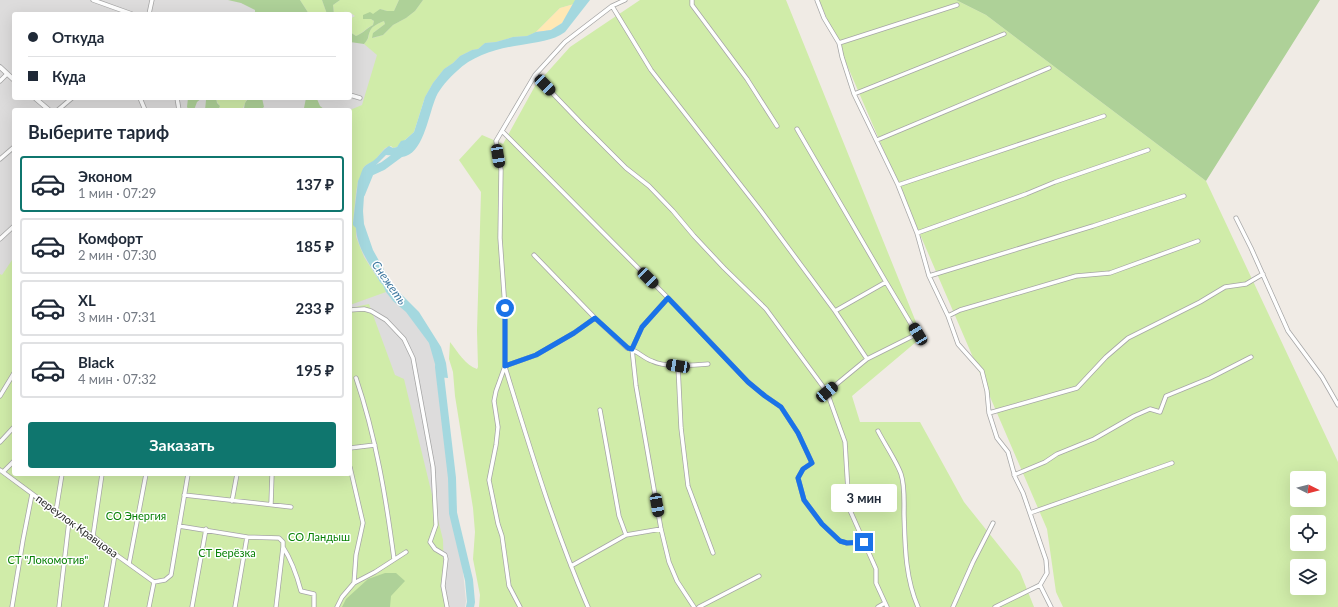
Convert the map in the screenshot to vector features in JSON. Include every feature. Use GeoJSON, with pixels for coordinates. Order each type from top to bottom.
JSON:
{"type":"FeatureCollection","features":[{"type":"Feature","properties":{"kind":"street"},"geometry":{"type":"LineString","coordinates":[[92,0],[126,12]]}},
{"type":"Feature","properties":{"kind":"street"},"geometry":{"type":"LineString","coordinates":[[149,12],[152,0]]}},
{"type":"Feature","properties":{"kind":"street"},"geometry":{"type":"LineString","coordinates":[[588,607],[571,566],[544,491],[505,366],[505,308],[500,238],[501,170],[496,141],[535,75],[565,42],[612,6],[625,0]]}},
{"type":"Feature","properties":{"kind":"street"},"geometry":{"type":"LineString","coordinates":[[692,0],[692,4],[747,79],[777,126]]}},
{"type":"Feature","properties":{"kind":"street"},"geometry":{"type":"LineString","coordinates":[[817,0],[824,18],[839,42],[842,57],[854,94],[898,185],[917,233],[929,276],[948,316],[958,344],[982,371],[987,391],[989,413],[997,438],[1008,452],[1014,475],[1023,493],[1046,560],[1047,574],[1040,585],[995,607]]}},
{"type":"Feature","properties":{"kind":"street"},"geometry":{"type":"LineString","coordinates":[[839,42],[957,5]]}},
{"type":"Feature","properties":{"kind":"street"},"geometry":{"type":"LineString","coordinates":[[612,6],[651,70],[761,211],[835,311],[867,359]]}},
{"type":"Feature","properties":{"kind":"street"},"geometry":{"type":"LineString","coordinates":[[854,94],[1004,34]]}},
{"type":"Feature","properties":{"kind":"street"},"geometry":{"type":"LineString","coordinates":[[0,67],[12,78]]}},
{"type":"Feature","properties":{"kind":"street"},"geometry":{"type":"LineString","coordinates":[[877,140],[1048,68]]}},
{"type":"Feature","properties":{"kind":"street"},"geometry":{"type":"LineString","coordinates":[[0,81],[7,74]]}},
{"type":"Feature","properties":{"kind":"street"},"geometry":{"type":"LineString","coordinates":[[535,75],[626,168],[654,191],[724,268],[766,309],[827,392],[844,442],[849,508],[876,569],[876,583],[887,607]]}},
{"type":"Feature","properties":{"kind":"street"},"geometry":{"type":"LineString","coordinates":[[352,96],[360,98]]}},
{"type":"Feature","properties":{"kind":"street"},"geometry":{"type":"LineString","coordinates":[[37,100],[47,108]]}},
{"type":"Feature","properties":{"kind":"street"},"geometry":{"type":"LineString","coordinates":[[60,108],[70,100]]}},
{"type":"Feature","properties":{"kind":"street"},"geometry":{"type":"LineString","coordinates":[[898,185],[1104,116]]}},
{"type":"Feature","properties":{"kind":"street"},"geometry":{"type":"LineString","coordinates":[[797,129],[918,334],[867,359],[827,392]]}},
{"type":"Feature","properties":{"kind":"street"},"geometry":{"type":"LineString","coordinates":[[502,131],[668,298],[748,382],[781,407],[798,433],[812,463],[803,469],[798,478],[804,500],[822,524],[840,541],[847,543],[864,542]]}},
{"type":"Feature","properties":{"kind":"street"},"geometry":{"type":"LineString","coordinates":[[0,159],[12,149]]}},
{"type":"Feature","properties":{"kind":"street"},"geometry":{"type":"LineString","coordinates":[[917,233],[1026,194],[1055,182],[1148,150]]}},
{"type":"Feature","properties":{"kind":"street"},"geometry":{"type":"LineString","coordinates":[[929,276],[1093,226],[1184,196]]}},
{"type":"Feature","properties":{"kind":"street"},"geometry":{"type":"LineString","coordinates":[[1236,218],[1288,331],[1322,377],[1338,405]]}},
{"type":"Feature","properties":{"kind":"street"},"geometry":{"type":"LineString","coordinates":[[0,239],[12,228]]}},
{"type":"Feature","properties":{"kind":"street"},"geometry":{"type":"LineString","coordinates":[[948,316],[960,310],[1076,276],[1110,273],[1198,241]]}},
{"type":"Feature","properties":{"kind":"street"},"geometry":{"type":"LineString","coordinates":[[534,255],[595,318],[628,348],[653,362],[678,366],[708,364]]}},
{"type":"Feature","properties":{"kind":"street"},"geometry":{"type":"LineString","coordinates":[[989,413],[1077,388],[1106,357],[1128,338],[1225,288],[1246,284],[1263,274]]}},
{"type":"Feature","properties":{"kind":"street"},"geometry":{"type":"LineString","coordinates":[[835,311],[886,282]]}},
{"type":"Feature","properties":{"kind":"street"},"geometry":{"type":"LineString","coordinates":[[668,298],[642,327],[632,349],[636,386],[668,562],[677,582],[694,607]]}},
{"type":"Feature","properties":{"kind":"street"},"geometry":{"type":"LineString","coordinates":[[352,310],[364,309],[371,311],[386,320],[404,339],[413,358],[433,467],[436,524],[430,542],[435,549],[445,555],[446,559],[443,586],[448,604],[447,607]]}},
{"type":"Feature","properties":{"kind":"street"},"geometry":{"type":"LineString","coordinates":[[505,366],[536,355],[574,333],[595,318]]}},
{"type":"Feature","properties":{"kind":"street"},"geometry":{"type":"LineString","coordinates":[[1014,475],[1045,462],[1057,454],[1094,439],[1134,416],[1150,409],[1160,412],[1166,396],[1210,378],[1251,357]]}},
{"type":"Feature","properties":{"kind":"street"},"geometry":{"type":"LineString","coordinates":[[505,366],[494,401],[498,427],[489,480],[502,536],[509,586],[520,607]]}},
{"type":"Feature","properties":{"kind":"street"},"geometry":{"type":"LineString","coordinates":[[678,366],[681,428],[688,486],[713,553]]}},
{"type":"Feature","properties":{"kind":"street"},"geometry":{"type":"LineString","coordinates":[[0,396],[12,376]]}},
{"type":"Feature","properties":{"kind":"street"},"geometry":{"type":"LineString","coordinates":[[356,378],[375,445],[386,496],[394,559]]}},
{"type":"Feature","properties":{"kind":"street"},"geometry":{"type":"LineString","coordinates":[[600,410],[619,516],[626,535]]}},
{"type":"Feature","properties":{"kind":"street"},"geometry":{"type":"LineString","coordinates":[[0,442],[12,429]]}},
{"type":"Feature","properties":{"kind":"street"},"geometry":{"type":"LineString","coordinates":[[878,431],[901,474],[903,485],[905,553],[908,574],[918,607]]}},
{"type":"Feature","properties":{"kind":"street"},"geometry":{"type":"LineString","coordinates":[[352,448],[375,445]]}},
{"type":"Feature","properties":{"kind":"street"},"geometry":{"type":"LineString","coordinates":[[2,471],[12,462]]}},
{"type":"Feature","properties":{"kind":"street"},"geometry":{"type":"LineString","coordinates":[[1030,513],[1172,463]]}},
{"type":"Feature","properties":{"kind":"street","name":"переулок Кравцова"},"geometry":{"type":"LineString","coordinates":[[2,471],[154,582]]}},
{"type":"Feature","properties":{"kind":"street"},"geometry":{"type":"LineString","coordinates":[[56,511],[62,476]]}},
{"type":"Feature","properties":{"kind":"street"},"geometry":{"type":"LineString","coordinates":[[93,536],[102,476]]}},
{"type":"Feature","properties":{"kind":"street"},"geometry":{"type":"LineString","coordinates":[[129,564],[146,476]]}},
{"type":"Feature","properties":{"kind":"street"},"geometry":{"type":"LineString","coordinates":[[149,607],[154,582],[165,580],[171,575],[188,476]]}},
{"type":"Feature","properties":{"kind":"street"},"geometry":{"type":"LineString","coordinates":[[232,501],[238,476]]}},
{"type":"Feature","properties":{"kind":"street"},"geometry":{"type":"LineString","coordinates":[[271,504],[272,476]]}},
{"type":"Feature","properties":{"kind":"street"},"geometry":{"type":"LineString","coordinates":[[352,476],[363,523],[356,555],[354,583]]}},
{"type":"Feature","properties":{"kind":"street"},"geometry":{"type":"LineString","coordinates":[[12,607],[32,494]]}},
{"type":"Feature","properties":{"kind":"street"},"geometry":{"type":"LineString","coordinates":[[184,495],[291,507]]}},
{"type":"Feature","properties":{"kind":"street"},"geometry":{"type":"LineString","coordinates":[[59,607],[69,521]]}},
{"type":"Feature","properties":{"kind":"street"},"geometry":{"type":"LineString","coordinates":[[954,607],[973,562],[993,523]]}},
{"type":"Feature","properties":{"kind":"street"},"geometry":{"type":"LineString","coordinates":[[179,526],[206,529],[247,537],[279,538],[283,542],[283,548],[276,607]]}},
{"type":"Feature","properties":{"kind":"street"},"geometry":{"type":"LineString","coordinates":[[192,607],[206,529]]}},
{"type":"Feature","properties":{"kind":"street"},"geometry":{"type":"LineString","coordinates":[[571,566],[626,535],[661,529]]}},
{"type":"Feature","properties":{"kind":"street"},"geometry":{"type":"LineString","coordinates":[[235,607],[247,537]]}},
{"type":"Feature","properties":{"kind":"street"},"geometry":{"type":"LineString","coordinates":[[283,548],[292,563],[301,591],[314,594],[314,607]]}},
{"type":"Feature","properties":{"kind":"street"},"geometry":{"type":"LineString","coordinates":[[337,607],[342,597],[354,583],[406,552]]}},
{"type":"Feature","properties":{"kind":"street"},"geometry":{"type":"LineString","coordinates":[[106,607],[115,554]]}},
{"type":"Feature","properties":{"kind":"street"},"geometry":{"type":"LineString","coordinates":[[699,607],[758,576]]}},
{"type":"Feature","properties":{"kind":"street"},"geometry":{"type":"LineString","coordinates":[[1040,585],[1051,607]]}},
{"type":"Feature","properties":{"kind":"street"},"geometry":{"type":"LineString","coordinates":[[878,607],[885,603]]}},
{"type":"Feature","properties":{"kind":"shaded area"},"geometry":{"type":"Polygon","coordinates":[[[0,0],[579,0],[552,33],[486,46],[443,74],[386,151],[366,171],[357,201],[360,239],[433,343],[444,385],[466,601],[465,607],[0,607],[0,0]]]}},
{"type":"Feature","properties":{"kind":"green space"},"geometry":{"type":"Polygon","coordinates":[[[228,0],[300,0],[308,12],[255,12],[255,10],[241,3],[228,0]]]}},
{"type":"Feature","properties":{"kind":"green space"},"geometry":{"type":"Polygon","coordinates":[[[300,0],[322,0],[326,12],[308,12],[300,0]]]}},
{"type":"Feature","properties":{"kind":"green space"},"geometry":{"type":"Polygon","coordinates":[[[322,0],[340,0],[333,5],[334,12],[326,12],[322,0]]]}},
{"type":"Feature","properties":{"kind":"green space"},"geometry":{"type":"Polygon","coordinates":[[[340,0],[399,0],[394,11],[380,9],[371,19],[374,21],[373,25],[356,36],[352,33],[352,18],[355,16],[352,12],[334,12],[333,5],[340,0]]]}},
{"type":"Feature","properties":{"kind":"green space"},"geometry":{"type":"Polygon","coordinates":[[[399,0],[423,0],[415,11],[393,25],[383,35],[372,38],[373,33],[385,24],[384,21],[372,28],[368,39],[364,44],[352,42],[352,33],[356,36],[373,25],[374,21],[371,19],[363,19],[363,15],[370,12],[373,14],[380,9],[394,11],[399,0]]]}},
{"type":"Feature","properties":{"kind":"green space"},"geometry":{"type":"Polygon","coordinates":[[[423,0],[575,0],[574,4],[560,8],[536,32],[527,36],[513,37],[496,42],[485,43],[478,49],[472,50],[460,56],[444,69],[433,83],[425,97],[414,132],[397,147],[393,148],[391,146],[385,148],[374,161],[363,168],[356,192],[353,223],[356,228],[356,237],[364,257],[386,292],[352,304],[352,109],[362,105],[377,55],[364,44],[374,26],[384,21],[385,24],[373,33],[373,38],[383,35],[393,25],[415,11],[423,0]]]}},
{"type":"Feature","properties":{"kind":"green space"},"geometry":{"type":"Polygon","coordinates":[[[640,0],[786,0],[922,337],[852,396],[860,422],[920,422],[964,502],[1020,572],[1034,607],[479,607],[480,595],[473,559],[475,532],[473,508],[455,396],[453,372],[449,359],[450,342],[469,365],[477,369],[478,367],[477,331],[481,192],[459,160],[482,135],[503,144],[535,86],[570,47],[640,0]]]}},
{"type":"Feature","properties":{"kind":"green space"},"geometry":{"type":"Polygon","coordinates":[[[819,0],[956,0],[986,15],[1206,181],[1338,462],[1338,607],[1063,607],[1056,592],[1047,529],[819,0]]]}},
{"type":"Feature","properties":{"kind":"green space"},"geometry":{"type":"Polygon","coordinates":[[[956,0],[1320,0],[1206,181],[986,15],[956,0]]]}},
{"type":"Feature","properties":{"kind":"green space"},"geometry":{"type":"Polygon","coordinates":[[[188,100],[200,100],[195,108],[187,107],[188,100]]]}},
{"type":"Feature","properties":{"kind":"green space"},"geometry":{"type":"Polygon","coordinates":[[[206,100],[216,100],[220,106],[219,108],[205,108],[206,100]]]}},
{"type":"Feature","properties":{"kind":"green space"},"geometry":{"type":"Polygon","coordinates":[[[216,100],[247,100],[243,108],[219,108],[220,106],[216,100]]]}},
{"type":"Feature","properties":{"kind":"green space"},"geometry":{"type":"Polygon","coordinates":[[[262,100],[264,107],[244,108],[247,101],[262,100]]]}},
{"type":"Feature","properties":{"kind":"green space"},"geometry":{"type":"Polygon","coordinates":[[[306,100],[317,100],[322,108],[304,108],[306,100]]]}},
{"type":"Feature","properties":{"kind":"green space"},"geometry":{"type":"Polygon","coordinates":[[[12,260],[12,476],[352,476],[352,308],[369,304],[395,375],[404,379],[443,540],[445,607],[0,607],[0,274],[2,275],[12,260]]]}},
{"type":"Feature","properties":{"kind":"green space"},"geometry":{"type":"Polygon","coordinates":[[[385,573],[396,573],[405,581],[391,596],[390,607],[342,607],[346,599],[368,579],[385,573]]]}},
{"type":"Feature","properties":{"kind":"sand"},"geometry":{"type":"Polygon","coordinates":[[[574,4],[562,23],[551,30],[536,32],[560,8],[574,4]]]}},
{"type":"Feature","properties":{"kind":"water"},"geometry":{"type":"Polygon","coordinates":[[[575,0],[590,0],[565,32],[560,35],[544,41],[495,50],[463,65],[442,87],[433,104],[422,139],[412,152],[403,157],[386,155],[373,168],[365,181],[363,211],[364,224],[373,250],[388,277],[398,291],[419,312],[441,347],[446,363],[448,378],[437,377],[437,371],[429,343],[406,312],[393,301],[386,292],[359,243],[356,228],[353,225],[358,181],[366,165],[389,146],[393,148],[397,147],[401,141],[405,140],[414,132],[425,97],[433,83],[444,69],[460,56],[472,50],[478,49],[485,43],[496,42],[513,37],[527,36],[536,32],[551,30],[562,23],[575,0]]]}},
{"type":"Feature","properties":{"kind":"waterway","name":"Снежеть"},"geometry":{"type":"LineString","coordinates":[[361,194],[370,172],[383,166],[402,152]]}},
{"type":"Feature","properties":{"kind":"waterway","name":"Снежеть"},"geometry":{"type":"LineString","coordinates":[[439,367],[452,478],[453,513],[469,580],[470,607]]}},
{"type":"Feature","properties":{"kind":"route"},"geometry":{"type":"LineString","coordinates":[[505,308],[505,366],[536,355],[574,333],[595,318],[628,348],[632,349],[642,327],[668,298],[748,382],[781,407],[798,433],[812,463],[803,469],[798,478],[804,500],[822,524],[840,541],[847,543],[864,542]]}},
{"type":"Feature","properties":{"kind":"park label","name":"СО Энергия"},"geometry":{"type":"Point","coordinates":[136,516]}},
{"type":"Feature","properties":{"kind":"park label","name":"СО Ландыш"},"geometry":{"type":"Point","coordinates":[319,537]}},
{"type":"Feature","properties":{"kind":"park label","name":"СТ Берёзка"},"geometry":{"type":"Point","coordinates":[227,553]}},
{"type":"Feature","properties":{"kind":"park label","name":"СТ \"Локомотив\""},"geometry":{"type":"Point","coordinates":[48,560]}}]}
